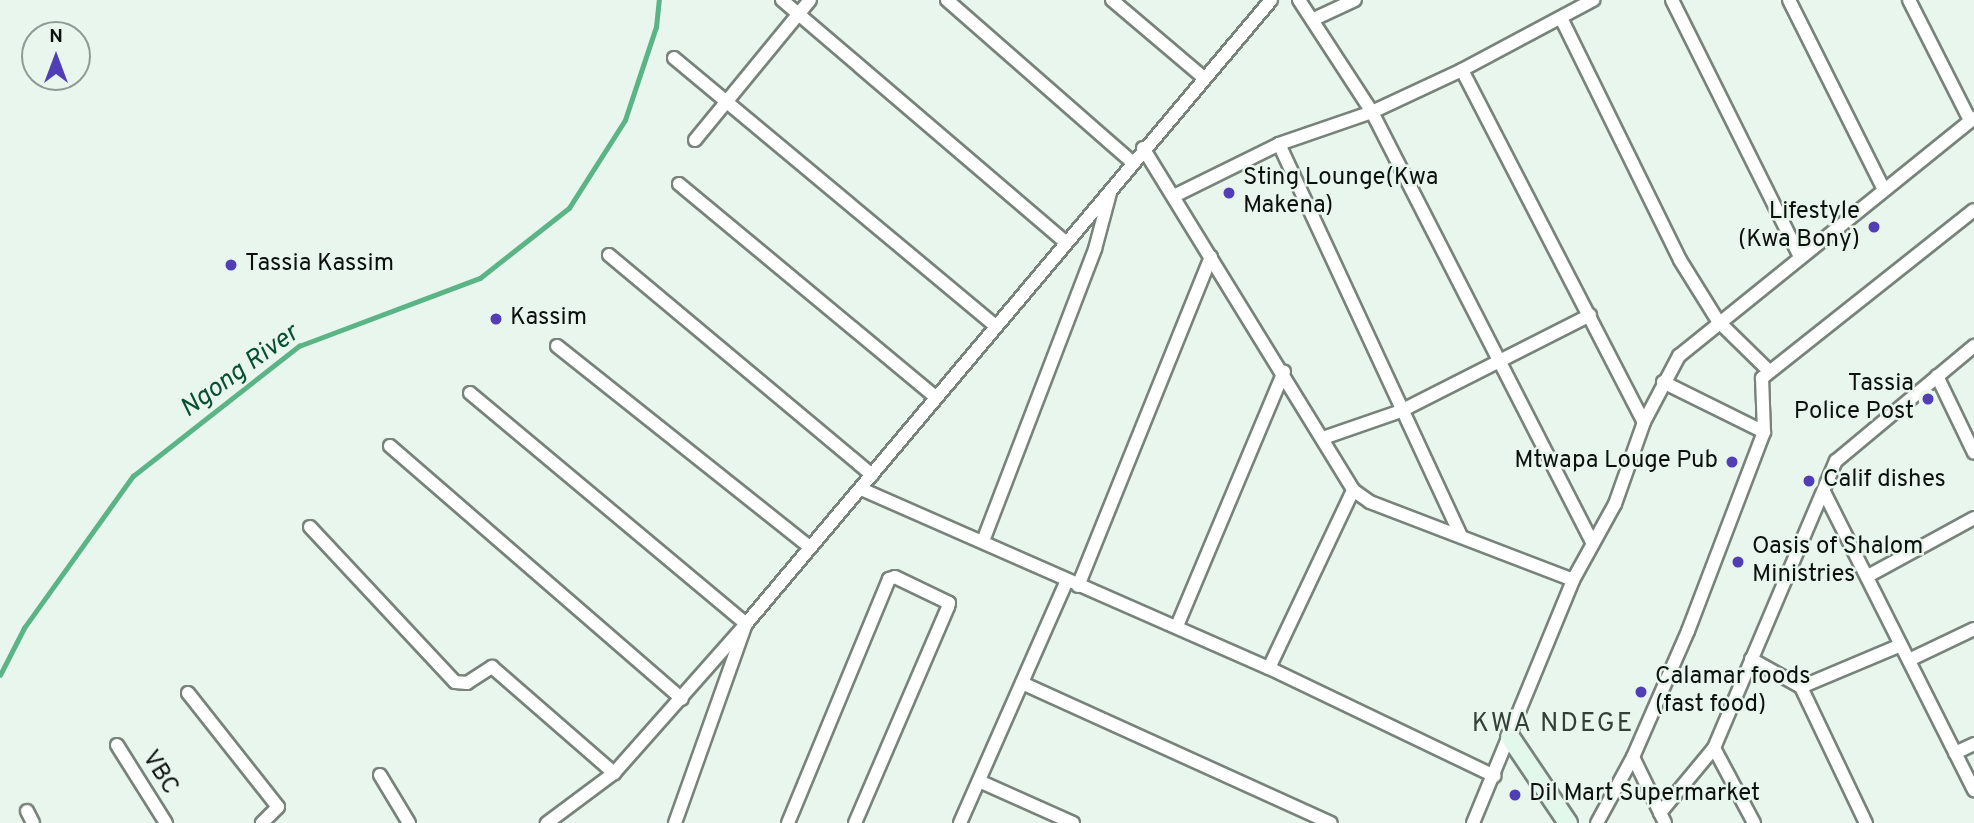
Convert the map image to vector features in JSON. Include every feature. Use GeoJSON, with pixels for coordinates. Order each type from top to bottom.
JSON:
{"type":"FeatureCollection","features":[{"type":"Feature","properties":{"kind":"street"},"geometry":{"type":"LineString","coordinates":[[782,0],[1065,242]]}},
{"type":"Feature","properties":{"kind":"street"},"geometry":{"type":"LineString","coordinates":[[695,140],[810,0]]}},
{"type":"Feature","properties":{"kind":"street"},"geometry":{"type":"LineString","coordinates":[[947,0],[1132,162]]}},
{"type":"Feature","properties":{"kind":"street"},"geometry":{"type":"LineString","coordinates":[[1111,0],[1203,78]]}},
{"type":"Feature","properties":{"kind":"street"},"geometry":{"type":"LineString","coordinates":[[547,823],[614,773],[682,699],[808,546],[872,475],[934,396],[1110,192],[1143,148],[1270,0]]}},
{"type":"Feature","properties":{"kind":"street"},"geometry":{"type":"LineString","coordinates":[[1298,0],[1314,19],[1372,111],[1593,543]]}},
{"type":"Feature","properties":{"kind":"street"},"geometry":{"type":"LineString","coordinates":[[1314,19],[1354,0]]}},
{"type":"Feature","properties":{"kind":"street"},"geometry":{"type":"LineString","coordinates":[[1176,195],[1279,144],[1372,111],[1462,71],[1527,33],[1562,20],[1572,4],[1593,0]]}},
{"type":"Feature","properties":{"kind":"street"},"geometry":{"type":"LineString","coordinates":[[1672,0],[1800,257]]}},
{"type":"Feature","properties":{"kind":"street"},"geometry":{"type":"LineString","coordinates":[[1789,0],[1883,188]]}},
{"type":"Feature","properties":{"kind":"street"},"geometry":{"type":"LineString","coordinates":[[1473,823],[1573,580],[1615,504],[1644,422],[1679,356],[1718,321],[1972,119],[1909,0]]}},
{"type":"Feature","properties":{"kind":"street"},"geometry":{"type":"LineString","coordinates":[[1562,20],[1680,260],[1718,321],[1768,370]]}},
{"type":"Feature","properties":{"kind":"street"},"geometry":{"type":"LineString","coordinates":[[674,58],[995,325]]}},
{"type":"Feature","properties":{"kind":"street"},"geometry":{"type":"LineString","coordinates":[[1462,71],[1644,422]]}},
{"type":"Feature","properties":{"kind":"street"},"geometry":{"type":"LineString","coordinates":[[1279,144],[1461,536]]}},
{"type":"Feature","properties":{"kind":"street"},"geometry":{"type":"LineString","coordinates":[[1143,148],[1176,195],[1353,489],[1370,502],[1573,580]]}},
{"type":"Feature","properties":{"kind":"street"},"geometry":{"type":"LineString","coordinates":[[679,184],[934,396]]}},
{"type":"Feature","properties":{"kind":"street"},"geometry":{"type":"LineString","coordinates":[[983,541],[1095,249],[1110,192]]}},
{"type":"Feature","properties":{"kind":"street"},"geometry":{"type":"LineString","coordinates":[[1597,823],[1633,757],[1688,631],[1764,432],[1761,386],[1768,370],[1974,210]]}},
{"type":"Feature","properties":{"kind":"street"},"geometry":{"type":"LineString","coordinates":[[609,255],[872,475]]}},
{"type":"Feature","properties":{"kind":"street"},"geometry":{"type":"LineString","coordinates":[[960,823],[1022,683],[1072,584],[1211,257]]}},
{"type":"Feature","properties":{"kind":"street"},"geometry":{"type":"LineString","coordinates":[[1323,438],[1401,411],[1501,364],[1590,315]]}},
{"type":"Feature","properties":{"kind":"street"},"geometry":{"type":"LineString","coordinates":[[557,346],[808,546]]}},
{"type":"Feature","properties":{"kind":"street"},"geometry":{"type":"LineString","coordinates":[[1633,757],[1663,818],[1714,748],[1836,461],[1974,346]]}},
{"type":"Feature","properties":{"kind":"street"},"geometry":{"type":"LineString","coordinates":[[1177,626],[1284,372]]}},
{"type":"Feature","properties":{"kind":"street"},"geometry":{"type":"LineString","coordinates":[[1937,376],[1974,453]]}},
{"type":"Feature","properties":{"kind":"street"},"geometry":{"type":"LineString","coordinates":[[1663,383],[1764,432]]}},
{"type":"Feature","properties":{"kind":"street"},"geometry":{"type":"LineString","coordinates":[[470,393],[746,624]]}},
{"type":"Feature","properties":{"kind":"street"},"geometry":{"type":"LineString","coordinates":[[390,446],[682,699]]}},
{"type":"Feature","properties":{"kind":"street"},"geometry":{"type":"LineString","coordinates":[[860,489],[983,541],[1072,584],[1177,626],[1494,776]]}},
{"type":"Feature","properties":{"kind":"street"},"geometry":{"type":"LineString","coordinates":[[1269,668],[1353,489]]}},
{"type":"Feature","properties":{"kind":"street"},"geometry":{"type":"LineString","coordinates":[[1824,492],[1974,790]]}},
{"type":"Feature","properties":{"kind":"street"},"geometry":{"type":"LineString","coordinates":[[1868,576],[1974,518]]}},
{"type":"Feature","properties":{"kind":"street"},"geometry":{"type":"LineString","coordinates":[[310,527],[455,681],[467,683],[492,667],[614,773]]}},
{"type":"Feature","properties":{"kind":"street"},"geometry":{"type":"LineString","coordinates":[[788,823],[888,579],[895,577],[949,603],[855,823]]}},
{"type":"Feature","properties":{"kind":"street"},"geometry":{"type":"LineString","coordinates":[[675,823],[746,624]]}},
{"type":"Feature","properties":{"kind":"street"},"geometry":{"type":"LineString","coordinates":[[1909,660],[1974,629]]}},
{"type":"Feature","properties":{"kind":"street"},"geometry":{"type":"LineString","coordinates":[[1801,687],[1901,645]]}},
{"type":"Feature","properties":{"kind":"street"},"geometry":{"type":"LineString","coordinates":[[1751,659],[1801,687],[1866,823]]}},
{"type":"Feature","properties":{"kind":"street"},"geometry":{"type":"LineString","coordinates":[[1022,683],[1331,823]]}},
{"type":"Feature","properties":{"kind":"street"},"geometry":{"type":"LineString","coordinates":[[188,693],[278,807],[262,823]]}},
{"type":"Feature","properties":{"kind":"street"},"geometry":{"type":"LineString","coordinates":[[1510,737],[1568,823]]}},
{"type":"Feature","properties":{"kind":"street"},"geometry":{"type":"LineString","coordinates":[[1955,753],[1974,744]]}},
{"type":"Feature","properties":{"kind":"street","name":"VBC"},"geometry":{"type":"LineString","coordinates":[[117,745],[166,823]]}},
{"type":"Feature","properties":{"kind":"street"},"geometry":{"type":"LineString","coordinates":[[1714,748],[1754,823]]}},
{"type":"Feature","properties":{"kind":"street"},"geometry":{"type":"LineString","coordinates":[[380,775],[409,823]]}},
{"type":"Feature","properties":{"kind":"street"},"geometry":{"type":"LineString","coordinates":[[979,781],[1073,823]]}},
{"type":"Feature","properties":{"kind":"waterway","name":"Ngong River"},"geometry":{"type":"LineString","coordinates":[[0,675],[24,628],[133,476],[299,346],[480,278],[569,208],[625,120],[656,27],[659,0]]}},
{"type":"Feature","properties":{"kind":"place","name":"Sting Lounge(Kwa Makena)"},"geometry":{"type":"Point","coordinates":[1229,193]}},
{"type":"Feature","properties":{"kind":"place","name":"Lifestyle (Kwa Bony)"},"geometry":{"type":"Point","coordinates":[1874,227]}},
{"type":"Feature","properties":{"kind":"place","name":"Tassia Kassim"},"geometry":{"type":"Point","coordinates":[231,265]}},
{"type":"Feature","properties":{"kind":"place","name":"Kassim"},"geometry":{"type":"Point","coordinates":[496,319]}},
{"type":"Feature","properties":{"kind":"place","name":"Tassia Police Post"},"geometry":{"type":"Point","coordinates":[1928,399]}},
{"type":"Feature","properties":{"kind":"place","name":"Mtwapa Louge Pub"},"geometry":{"type":"Point","coordinates":[1732,462]}},
{"type":"Feature","properties":{"kind":"place","name":"Calif dishes"},"geometry":{"type":"Point","coordinates":[1809,481]}},
{"type":"Feature","properties":{"kind":"place","name":"Oasis of Shalom Ministries"},"geometry":{"type":"Point","coordinates":[1738,562]}},
{"type":"Feature","properties":{"kind":"place","name":"Calamar foods (fast food)"},"geometry":{"type":"Point","coordinates":[1641,692]}},
{"type":"Feature","properties":{"kind":"place","name":"Dil Mart Supermarket"},"geometry":{"type":"Point","coordinates":[1515,795]}},
{"type":"Feature","properties":{"kind":"district","name":"KWA NDEGE"},"geometry":{"type":"Point","coordinates":[1553,725]}}]}
